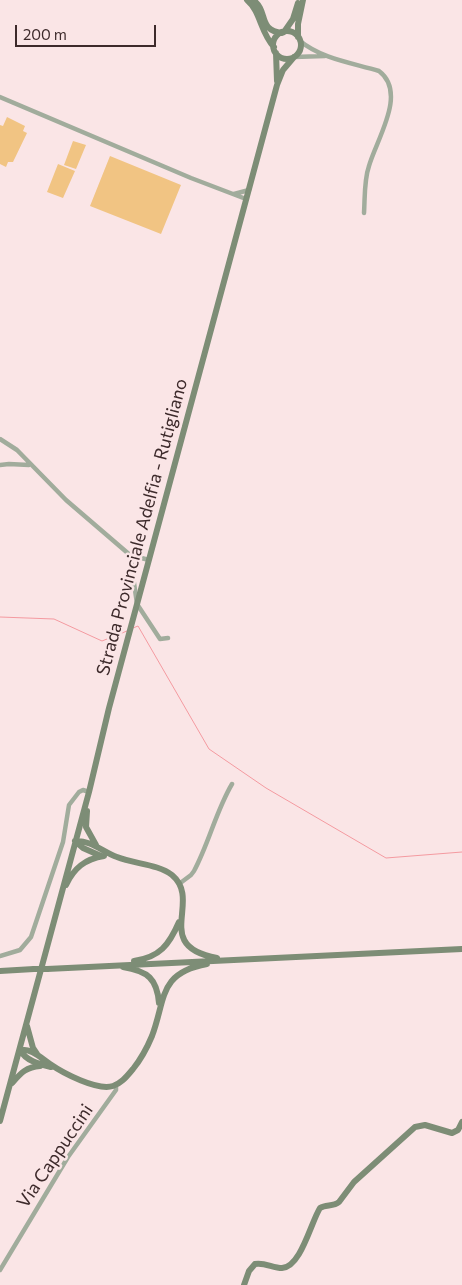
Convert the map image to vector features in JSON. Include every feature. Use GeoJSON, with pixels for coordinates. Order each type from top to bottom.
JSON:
{"type":"FeatureCollection","features":[{"type":"Feature","properties":{"kind":"main road"},"geometry":{"type":"LineString","coordinates":[[247,0],[255,8],[262,28],[275,50],[284,59],[294,57]]}},
{"type":"Feature","properties":{"kind":"main road"},"geometry":{"type":"LineString","coordinates":[[253,0],[260,6],[266,25],[272,30],[293,33],[299,39]]}},
{"type":"Feature","properties":{"kind":"main road","name":"Strada Provinciale Adelfia - Rutigliano"},"geometry":{"type":"LineString","coordinates":[[277,85],[276,38],[283,33],[293,19],[301,0]]}},
{"type":"Feature","properties":{"kind":"main road","name":"Strada Provinciale Adelfia - Rutigliano"},"geometry":{"type":"LineString","coordinates":[[0,1121],[277,85],[284,70],[299,52],[298,24],[301,0]]}},
{"type":"Feature","properties":{"kind":"main road"},"geometry":{"type":"LineString","coordinates":[[89,792],[86,827],[94,843],[99,848]]}},
{"type":"Feature","properties":{"kind":"main road"},"geometry":{"type":"LineString","coordinates":[[75,841],[83,840],[120,858]]}},
{"type":"Feature","properties":{"kind":"main road"},"geometry":{"type":"LineString","coordinates":[[75,841],[83,848],[104,856],[120,858],[162,870],[172,875],[183,893],[180,919],[182,934],[187,945],[192,950],[210,957],[227,960]]}},
{"type":"Feature","properties":{"kind":"main road"},"geometry":{"type":"LineString","coordinates":[[58,902],[71,875],[79,866],[86,861],[104,856]]}},
{"type":"Feature","properties":{"kind":"main road"},"geometry":{"type":"LineString","coordinates":[[106,965],[142,960],[154,955],[167,945],[180,919]]}},
{"type":"Feature","properties":{"kind":"main road"},"geometry":{"type":"LineString","coordinates":[[0,971],[462,949]]}},
{"type":"Feature","properties":{"kind":"main road"},"geometry":{"type":"LineString","coordinates":[[20,1050],[27,1050],[57,1069],[80,1080],[102,1087],[116,1084],[123,1080],[144,1052],[152,1035],[168,985],[184,971],[197,966],[227,960]]}},
{"type":"Feature","properties":{"kind":"main road"},"geometry":{"type":"LineString","coordinates":[[106,965],[135,969],[151,978],[157,990],[160,1007]]}},
{"type":"Feature","properties":{"kind":"main road"},"geometry":{"type":"LineString","coordinates":[[27,1024],[33,1048],[39,1057]]}},
{"type":"Feature","properties":{"kind":"main road"},"geometry":{"type":"LineString","coordinates":[[20,1050],[26,1058],[57,1069]]}},
{"type":"Feature","properties":{"kind":"main road"},"geometry":{"type":"LineString","coordinates":[[10,1086],[22,1071],[28,1067],[44,1065]]}},
{"type":"Feature","properties":{"kind":"main road"},"geometry":{"type":"LineString","coordinates":[[244,1285],[250,1268],[255,1264],[259,1263],[281,1268],[290,1265],[297,1256],[320,1208],[339,1202],[354,1182],[415,1127],[425,1125],[452,1133],[458,1130],[462,1122]]}},
{"type":"Feature","properties":{"kind":"street"},"geometry":{"type":"LineString","coordinates":[[299,39],[310,49],[327,56],[379,71],[384,75],[391,93],[392,100],[388,114],[369,165],[364,212]]}},
{"type":"Feature","properties":{"kind":"street"},"geometry":{"type":"LineString","coordinates":[[294,57],[327,56]]}},
{"type":"Feature","properties":{"kind":"street"},"geometry":{"type":"LineString","coordinates":[[0,97],[191,178],[246,199]]}},
{"type":"Feature","properties":{"kind":"street"},"geometry":{"type":"LineString","coordinates":[[234,194],[249,190]]}},
{"type":"Feature","properties":{"kind":"street"},"geometry":{"type":"LineString","coordinates":[[0,439],[17,450],[66,500],[130,555],[149,560]]}},
{"type":"Feature","properties":{"kind":"street"},"geometry":{"type":"LineString","coordinates":[[0,465],[30,465]]}},
{"type":"Feature","properties":{"kind":"street"},"geometry":{"type":"LineString","coordinates":[[130,555],[137,604],[160,639],[168,638]]}},
{"type":"Feature","properties":{"kind":"street"},"geometry":{"type":"LineString","coordinates":[[179,884],[194,871],[224,798],[232,784]]}},
{"type":"Feature","properties":{"kind":"street"},"geometry":{"type":"LineString","coordinates":[[0,956],[20,950],[31,937],[63,842],[69,805],[79,792],[83,790],[89,792]]}},
{"type":"Feature","properties":{"kind":"street","name":"Via Cappuccini"},"geometry":{"type":"LineString","coordinates":[[0,1270],[68,1157],[116,1090],[116,1084]]}},
{"type":"Feature","properties":{"kind":"shaded area"},"geometry":{"type":"Polygon","coordinates":[[[7,117],[25,126],[23,131],[27,133],[13,162],[8,162],[6,167],[0,164],[0,125],[3,126],[7,117]]]}},
{"type":"Feature","properties":{"kind":"shaded area"},"geometry":{"type":"Polygon","coordinates":[[[73,141],[86,145],[76,169],[64,165],[73,141]]]}},
{"type":"Feature","properties":{"kind":"shaded area"},"geometry":{"type":"Polygon","coordinates":[[[110,156],[181,185],[161,234],[90,206],[110,156]]]}},
{"type":"Feature","properties":{"kind":"shaded area"},"geometry":{"type":"Polygon","coordinates":[[[58,164],[75,171],[63,198],[47,192],[58,164]]]}},
{"type":"Feature","properties":{"kind":"waterway"},"geometry":{"type":"LineString","coordinates":[[0,617],[54,619],[102,641],[127,631]]}},
{"type":"Feature","properties":{"kind":"waterway"},"geometry":{"type":"LineString","coordinates":[[133,628],[138,626],[209,749],[266,788],[386,858],[462,852]]}}]}
